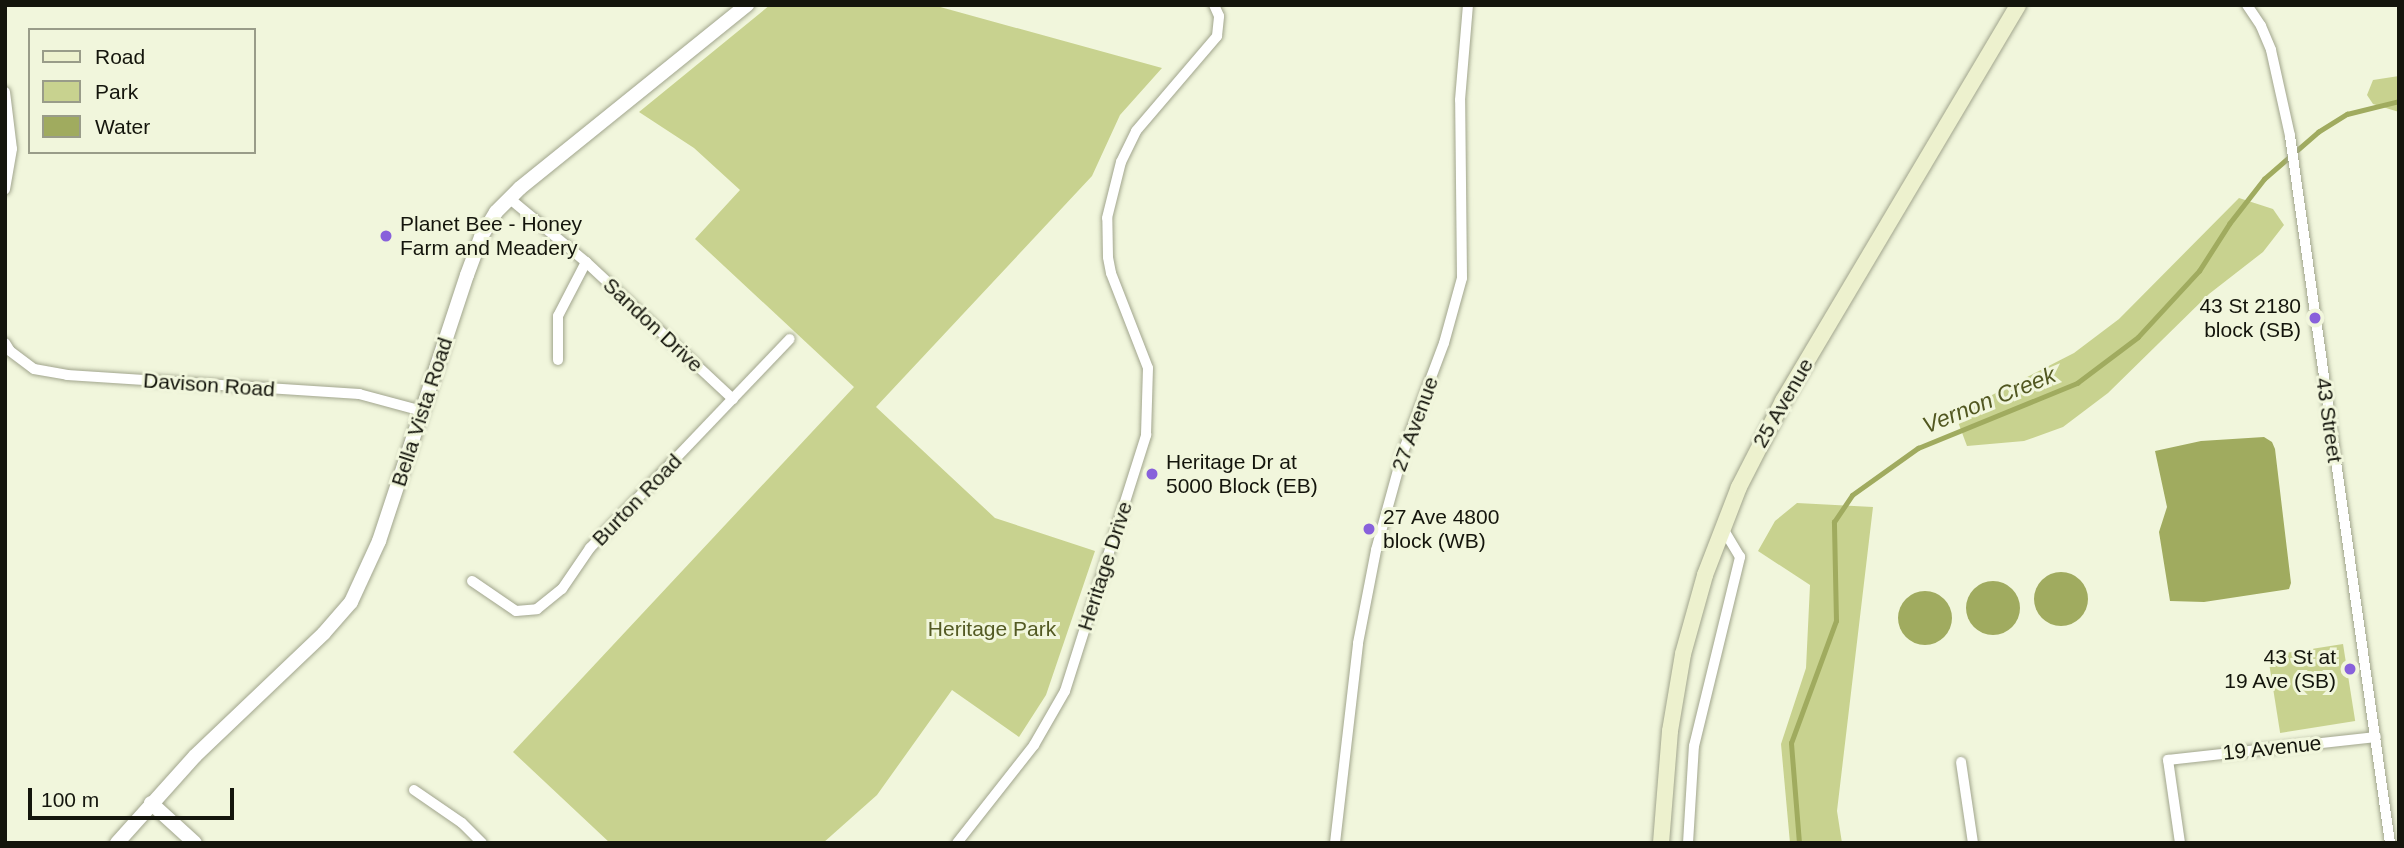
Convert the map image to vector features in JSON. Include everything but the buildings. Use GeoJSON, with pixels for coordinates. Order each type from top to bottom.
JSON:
{"type":"FeatureCollection","features":[{"type":"Feature","properties":{"kind":"main road","name":"25 Avenue"},"geometry":{"type":"LineString","coordinates":[[1661,843],[1670,731],[1683,654],[1705,575],[1739,487],[1783,401],[2018,5]]}},
{"type":"Feature","properties":{"kind":"street","name":"Bella Vista Road"},"geometry":{"type":"LineString","coordinates":[[117,843],[151,803],[245,706],[324,633],[351,602],[379,541],[481,237],[509,198],[747,5]]}},
{"type":"Feature","properties":{"kind":"street","name":"Heritage Drive"},"geometry":{"type":"LineString","coordinates":[[957,843],[1034,745],[1065,691],[1143,447],[1146,435],[1148,368],[1111,273],[1107,218],[1121,162],[1136,131],[1217,36],[1219,16],[1214,5]]}},
{"type":"Feature","properties":{"kind":"street","name":"27 Avenue"},"geometry":{"type":"LineString","coordinates":[[1335,843],[1357,643],[1379,538],[1403,452],[1444,342],[1462,278],[1460,100],[1468,5]]}},
{"type":"Feature","properties":{"kind":"street","name":"43 Street"},"geometry":{"type":"LineString","coordinates":[[2250,6],[2271,50],[2290,136],[2390,843]]}},
{"type":"Feature","properties":{"kind":"street"},"geometry":{"type":"LineString","coordinates":[[5,92],[12,149],[5,189]]}},
{"type":"Feature","properties":{"kind":"street","name":"Sandon Drive"},"geometry":{"type":"LineString","coordinates":[[509,198],[586,262],[733,399]]}},
{"type":"Feature","properties":{"kind":"street"},"geometry":{"type":"LineString","coordinates":[[558,360],[558,316],[586,262]]}},
{"type":"Feature","properties":{"kind":"street","name":"Burton Road"},"geometry":{"type":"LineString","coordinates":[[472,581],[516,611],[537,610],[562,589],[590,548],[790,339]]}},
{"type":"Feature","properties":{"kind":"street","name":"Davison Road"},"geometry":{"type":"LineString","coordinates":[[5,343],[10,351],[34,369],[67,375],[359,394],[422,411]]}},
{"type":"Feature","properties":{"kind":"street"},"geometry":{"type":"LineString","coordinates":[[1688,843],[1694,746],[1740,557],[1727,534]]}},
{"type":"Feature","properties":{"kind":"street","name":"19 Avenue"},"geometry":{"type":"LineString","coordinates":[[2180,843],[2168,760],[2376,737]]}},
{"type":"Feature","properties":{"kind":"street"},"geometry":{"type":"LineString","coordinates":[[1961,762],[1973,843]]}},
{"type":"Feature","properties":{"kind":"street"},"geometry":{"type":"LineString","coordinates":[[414,790],[461,823],[482,843]]}},
{"type":"Feature","properties":{"kind":"street"},"geometry":{"type":"LineString","coordinates":[[151,803],[195,843]]}},
{"type":"Feature","properties":{"kind":"green space","name":"Heritage Park"},"geometry":{"type":"Polygon","coordinates":[[[770,5],[933,5],[1162,68],[1120,115],[1092,176],[876,407],[995,518],[1095,551],[1046,695],[1019,737],[952,690],[877,795],[823,843],[610,843],[513,752],[854,387],[695,239],[740,190],[694,148],[639,112],[770,5]]]}},
{"type":"Feature","properties":{"kind":"green space"},"geometry":{"type":"Polygon","coordinates":[[[2399,76],[2399,112],[2373,104],[2367,95],[2373,80],[2399,76]]]}},
{"type":"Feature","properties":{"kind":"green space"},"geometry":{"type":"Polygon","coordinates":[[[2239,198],[2273,209],[2284,225],[2263,252],[2209,294],[2108,393],[2063,427],[2024,441],[1967,446],[1955,414],[2074,353],[2119,319],[2239,198]]]}},
{"type":"Feature","properties":{"kind":"green space"},"geometry":{"type":"Polygon","coordinates":[[[1797,503],[1873,507],[1837,811],[1842,843],[1790,843],[1781,744],[1806,668],[1810,585],[1758,551],[1775,521],[1797,503]]]}},
{"type":"Feature","properties":{"kind":"green space"},"geometry":{"type":"Polygon","coordinates":[[[2343,644],[2355,721],[2280,733],[2268,656],[2343,644]]]}},
{"type":"Feature","properties":{"kind":"water"},"geometry":{"type":"Polygon","coordinates":[[[2264,437],[2272,442],[2275,449],[2291,583],[2289,589],[2204,602],[2170,601],[2159,532],[2167,507],[2155,451],[2201,441],[2264,437]]]}},
{"type":"Feature","properties":{"kind":"water"},"geometry":{"type":"Polygon","coordinates":[[[2061,572],[2080,580],[2088,599],[2080,618],[2061,626],[2042,618],[2034,599],[2042,580],[2061,572]]]}},
{"type":"Feature","properties":{"kind":"water"},"geometry":{"type":"Polygon","coordinates":[[[1993,581],[2012,589],[2020,608],[2012,627],[1993,635],[1974,627],[1966,608],[1974,589],[1993,581]]]}},
{"type":"Feature","properties":{"kind":"water"},"geometry":{"type":"Polygon","coordinates":[[[1925,591],[1944,599],[1952,618],[1944,637],[1925,645],[1906,637],[1898,618],[1906,599],[1925,591]]]}},
{"type":"Feature","properties":{"kind":"waterway","name":"Vernon Creek"},"geometry":{"type":"LineString","coordinates":[[1799,843],[1791,743],[1836,621],[1834,522],[1852,495],[1918,448],[2077,383],[2138,337],[2199,271],[2229,224],[2264,179],[2318,132],[2347,114],[2399,101]]}},
{"type":"Feature","properties":{"kind":"place","name":"Planet Bee - Honey Farm and Meadery"},"geometry":{"type":"Point","coordinates":[386,236]}},
{"type":"Feature","properties":{"kind":"place","name":"43 St 2180 block (SB)"},"geometry":{"type":"Point","coordinates":[2315,318]}},
{"type":"Feature","properties":{"kind":"place","name":"Heritage Dr at 5000 Block (EB)"},"geometry":{"type":"Point","coordinates":[1152,474]}},
{"type":"Feature","properties":{"kind":"place","name":"27 Ave 4800 block (WB)"},"geometry":{"type":"Point","coordinates":[1369,529]}},
{"type":"Feature","properties":{"kind":"place","name":"43 St at 19 Ave (SB)"},"geometry":{"type":"Point","coordinates":[2350,669]}}]}
